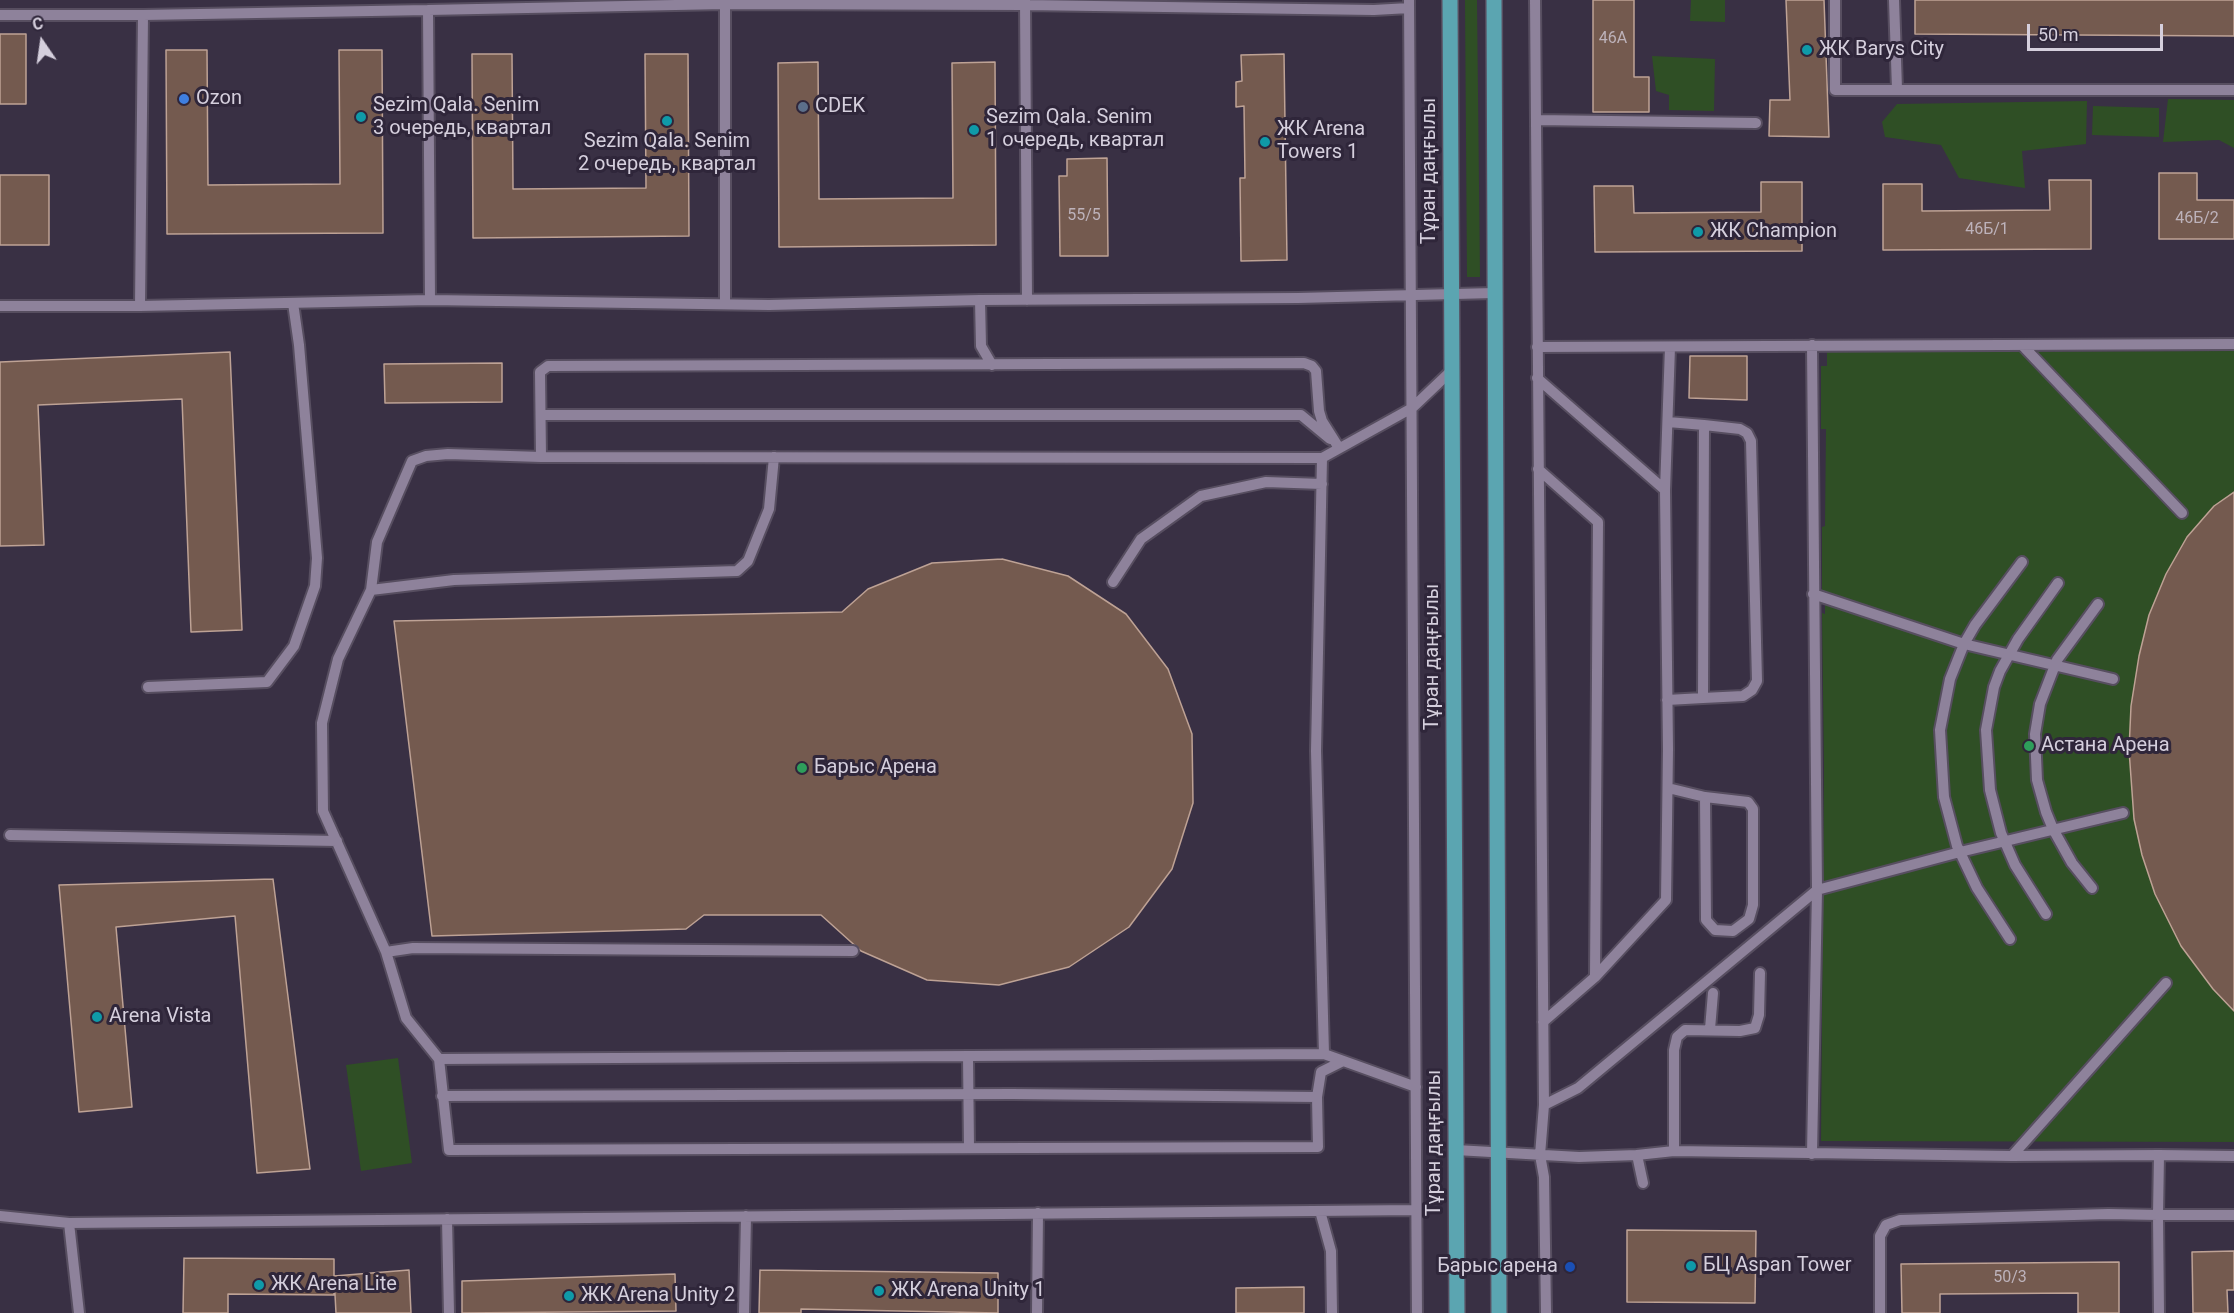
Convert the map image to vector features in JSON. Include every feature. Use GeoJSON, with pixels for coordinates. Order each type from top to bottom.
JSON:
{"type":"FeatureCollection","features":[{"type":"Feature","properties":{"kind":"main road","name":"Тұран даңғылы"},"geometry":{"type":"LineString","coordinates":[[1450,0],[1457,1313]]}},
{"type":"Feature","properties":{"kind":"main road"},"geometry":{"type":"LineString","coordinates":[[1494,0],[1499,1313]]}},
{"type":"Feature","properties":{"kind":"lane"},"geometry":{"type":"LineString","coordinates":[[1535,0],[1544,1105],[1540,1155],[1544,1177],[1546,1313]]}},
{"type":"Feature","properties":{"kind":"lane"},"geometry":{"type":"LineString","coordinates":[[1835,0],[1835,90],[2234,90]]}},
{"type":"Feature","properties":{"kind":"lane"},"geometry":{"type":"LineString","coordinates":[[1894,0],[1897,89]]}},
{"type":"Feature","properties":{"kind":"lane"},"geometry":{"type":"LineString","coordinates":[[725,2],[725,303]]}},
{"type":"Feature","properties":{"kind":"lane"},"geometry":{"type":"LineString","coordinates":[[0,15],[428,10],[725,2],[1409,4],[1417,1313]]}},
{"type":"Feature","properties":{"kind":"lane"},"geometry":{"type":"LineString","coordinates":[[1025,2],[1027,300]]}},
{"type":"Feature","properties":{"kind":"lane"},"geometry":{"type":"LineString","coordinates":[[428,10],[430,300]]}},
{"type":"Feature","properties":{"kind":"lane"},"geometry":{"type":"LineString","coordinates":[[140,306],[143,15]]}},
{"type":"Feature","properties":{"kind":"lane"},"geometry":{"type":"LineString","coordinates":[[1536,120],[1756,123]]}},
{"type":"Feature","properties":{"kind":"lane"},"geometry":{"type":"LineString","coordinates":[[0,306],[140,306],[430,300],[769,305],[1494,293]]}},
{"type":"Feature","properties":{"kind":"lane"},"geometry":{"type":"LineString","coordinates":[[980,300],[981,346],[992,365]]}},
{"type":"Feature","properties":{"kind":"lane"},"geometry":{"type":"LineString","coordinates":[[148,687],[267,682],[294,646],[315,586],[317,558],[293,303]]}},
{"type":"Feature","properties":{"kind":"lane"},"geometry":{"type":"LineString","coordinates":[[1537,348],[2234,344]]}},
{"type":"Feature","properties":{"kind":"lane"},"geometry":{"type":"LineString","coordinates":[[1812,345],[1817,890],[1812,1154]]}},
{"type":"Feature","properties":{"kind":"lane"},"geometry":{"type":"LineString","coordinates":[[2023,346],[2182,513]]}},
{"type":"Feature","properties":{"kind":"lane"},"geometry":{"type":"LineString","coordinates":[[1543,1022],[1595,977],[1666,900],[1668,788],[1665,490],[1670,347]]}},
{"type":"Feature","properties":{"kind":"lane"},"geometry":{"type":"LineString","coordinates":[[541,457],[540,372],[548,366],[1304,363],[1312,366],[1316,371],[1319,411],[1322,421],[1338,445]]}},
{"type":"Feature","properties":{"kind":"lane"},"geometry":{"type":"LineString","coordinates":[[1342,1061],[1321,1072],[1317,1097],[1318,1147],[450,1150],[442,1096],[440,1059],[406,1018],[386,952],[323,811],[322,723],[338,659],[371,590],[377,542],[412,461],[426,456],[448,454],[541,457],[1322,458],[1338,445],[1412,408],[1452,370]]}},
{"type":"Feature","properties":{"kind":"lane"},"geometry":{"type":"LineString","coordinates":[[1538,378],[1665,490]]}},
{"type":"Feature","properties":{"kind":"lane"},"geometry":{"type":"LineString","coordinates":[[541,415],[1300,415],[1338,445]]}},
{"type":"Feature","properties":{"kind":"lane"},"geometry":{"type":"LineString","coordinates":[[1667,700],[1743,696],[1752,690],[1757,681],[1751,441],[1747,433],[1740,429],[1668,422]]}},
{"type":"Feature","properties":{"kind":"lane"},"geometry":{"type":"LineString","coordinates":[[1703,698],[1704,424]]}},
{"type":"Feature","properties":{"kind":"lane"},"geometry":{"type":"LineString","coordinates":[[371,590],[454,580],[737,571],[748,561],[769,509],[774,457]]}},
{"type":"Feature","properties":{"kind":"lane"},"geometry":{"type":"LineString","coordinates":[[1322,458],[1316,751],[1324,1054]]}},
{"type":"Feature","properties":{"kind":"lane"},"geometry":{"type":"LineString","coordinates":[[1538,469],[1598,522],[1595,977]]}},
{"type":"Feature","properties":{"kind":"lane"},"geometry":{"type":"LineString","coordinates":[[1113,582],[1141,539],[1201,496],[1266,482],[1322,484]]}},
{"type":"Feature","properties":{"kind":"lane"},"geometry":{"type":"LineString","coordinates":[[2010,939],[1966,869],[1955,838],[1944,797],[1940,730],[1950,679],[1964,644],[1980,618],[2022,562]]}},
{"type":"Feature","properties":{"kind":"lane"},"geometry":{"type":"LineString","coordinates":[[2046,914],[2015,865],[2005,842],[1990,790],[1986,730],[1994,687],[2008,655],[2058,583]]}},
{"type":"Feature","properties":{"kind":"lane"},"geometry":{"type":"LineString","coordinates":[[1813,594],[1964,644],[2113,679]]}},
{"type":"Feature","properties":{"kind":"lane"},"geometry":{"type":"LineString","coordinates":[[2092,888],[2073,865],[2053,829],[2037,780],[2035,734],[2040,704],[2055,666],[2062,652],[2098,604]]}},
{"type":"Feature","properties":{"kind":"lane"},"geometry":{"type":"LineString","coordinates":[[1668,788],[1705,797],[1748,802],[1753,809],[1753,905],[1749,919],[1733,931],[1715,930],[1706,920],[1705,797]]}},
{"type":"Feature","properties":{"kind":"lane"},"geometry":{"type":"LineString","coordinates":[[1544,1105],[1578,1088],[1817,890],[1960,852],[2123,813]]}},
{"type":"Feature","properties":{"kind":"lane"},"geometry":{"type":"LineString","coordinates":[[10,835],[337,841]]}},
{"type":"Feature","properties":{"kind":"lane"},"geometry":{"type":"LineString","coordinates":[[386,952],[413,948],[853,951]]}},
{"type":"Feature","properties":{"kind":"lane"},"geometry":{"type":"LineString","coordinates":[[1674,1151],[1674,1050],[1677,1037],[1685,1030],[1755,1029],[1759,1015],[1760,973]]}},
{"type":"Feature","properties":{"kind":"lane"},"geometry":{"type":"LineString","coordinates":[[2012,1156],[2166,983]]}},
{"type":"Feature","properties":{"kind":"lane"},"geometry":{"type":"LineString","coordinates":[[1710,1029],[1713,993]]}},
{"type":"Feature","properties":{"kind":"lane"},"geometry":{"type":"LineString","coordinates":[[440,1059],[1324,1054],[1416,1087]]}},
{"type":"Feature","properties":{"kind":"lane"},"geometry":{"type":"LineString","coordinates":[[968,1056],[969,1148]]}},
{"type":"Feature","properties":{"kind":"lane"},"geometry":{"type":"LineString","coordinates":[[442,1096],[967,1094],[1317,1097]]}},
{"type":"Feature","properties":{"kind":"lane"},"geometry":{"type":"LineString","coordinates":[[1456,1150],[1579,1157],[1674,1151],[2012,1156],[2234,1156]]}},
{"type":"Feature","properties":{"kind":"lane"},"geometry":{"type":"LineString","coordinates":[[1637,1155],[1643,1184]]}},
{"type":"Feature","properties":{"kind":"lane"},"geometry":{"type":"LineString","coordinates":[[2159,1155],[2159,1313]]}},
{"type":"Feature","properties":{"kind":"lane"},"geometry":{"type":"LineString","coordinates":[[0,1216],[69,1223],[1416,1210]]}},
{"type":"Feature","properties":{"kind":"lane"},"geometry":{"type":"LineString","coordinates":[[1320,1211],[1331,1251],[1332,1313]]}},
{"type":"Feature","properties":{"kind":"lane"},"geometry":{"type":"LineString","coordinates":[[1037,1313],[1038,1213]]}},
{"type":"Feature","properties":{"kind":"lane"},"geometry":{"type":"LineString","coordinates":[[1880,1313],[1880,1236],[1886,1225],[1900,1220],[2108,1214],[2234,1215]]}},
{"type":"Feature","properties":{"kind":"lane"},"geometry":{"type":"LineString","coordinates":[[744,1313],[746,1216]]}},
{"type":"Feature","properties":{"kind":"lane"},"geometry":{"type":"LineString","coordinates":[[447,1220],[449,1313]]}},
{"type":"Feature","properties":{"kind":"lane"},"geometry":{"type":"LineString","coordinates":[[69,1223],[80,1313]]}},
{"type":"Feature","properties":{"kind":"green space"},"geometry":{"type":"Polygon","coordinates":[[[1465,0],[1477,0],[1480,277],[1467,277],[1465,0]]]}},
{"type":"Feature","properties":{"kind":"green space"},"geometry":{"type":"Polygon","coordinates":[[[1691,0],[1725,0],[1725,22],[1690,21],[1691,0]]]}},
{"type":"Feature","properties":{"kind":"green space"},"geometry":{"type":"Polygon","coordinates":[[[1652,56],[1715,59],[1714,111],[1669,110],[1669,95],[1656,91],[1652,56]]]}},
{"type":"Feature","properties":{"kind":"green space"},"geometry":{"type":"Polygon","coordinates":[[[2168,99],[2234,100],[2234,148],[2219,140],[2163,142],[2168,99]]]}},
{"type":"Feature","properties":{"kind":"green space"},"geometry":{"type":"Polygon","coordinates":[[[2087,101],[2086,144],[2022,151],[2025,188],[1959,178],[1941,145],[1885,137],[1882,122],[1897,104],[2087,101]]]}},
{"type":"Feature","properties":{"kind":"green space"},"geometry":{"type":"Polygon","coordinates":[[[2093,106],[2159,108],[2159,137],[2092,135],[2093,106]]]}},
{"type":"Feature","properties":{"kind":"green space","name":"Астана Арена"},"geometry":{"type":"Polygon","coordinates":[[[2234,351],[2234,1142],[1821,1141],[1824,768],[1822,613],[1825,614],[1825,596],[1822,595],[1822,527],[1825,526],[1826,429],[1821,429],[1821,366],[1827,366],[1827,352],[2234,351]]]}},
{"type":"Feature","properties":{"kind":"green space"},"geometry":{"type":"Polygon","coordinates":[[[398,1058],[412,1163],[361,1171],[346,1065],[398,1058]]]}},
{"type":"Feature","properties":{"kind":"building"},"geometry":{"type":"Polygon","coordinates":[[[1593,0],[1634,0],[1634,77],[1649,77],[1649,112],[1593,112],[1593,0]]]}},
{"type":"Feature","properties":{"kind":"building","name":"ЖК Barys City"},"geometry":{"type":"Polygon","coordinates":[[[1786,0],[1824,0],[1829,137],[1769,136],[1770,100],[1790,100],[1786,0]]]}},
{"type":"Feature","properties":{"kind":"building"},"geometry":{"type":"Polygon","coordinates":[[[1915,0],[2234,0],[2234,36],[1915,34],[1915,0]]]}},
{"type":"Feature","properties":{"kind":"building"},"geometry":{"type":"Polygon","coordinates":[[[0,34],[26,34],[26,104],[0,104],[0,34]]]}},
{"type":"Feature","properties":{"kind":"building","name":"Sezim Qala. Senim 3 очередь, квартал"},"geometry":{"type":"Polygon","coordinates":[[[166,50],[207,50],[208,185],[340,184],[339,50],[382,50],[383,233],[167,234],[166,50]]]}},
{"type":"Feature","properties":{"kind":"building","name":"Sezim Qala. Senim 2 очередь, квартал"},"geometry":{"type":"Polygon","coordinates":[[[472,54],[512,54],[513,189],[646,188],[645,54],[688,54],[689,236],[473,238],[472,54]]]}},
{"type":"Feature","properties":{"kind":"building","name":"ЖК Arena Towers 1"},"geometry":{"type":"Polygon","coordinates":[[[1284,54],[1287,260],[1241,261],[1240,178],[1245,178],[1244,106],[1236,107],[1236,82],[1242,81],[1241,55],[1284,54]]]}},
{"type":"Feature","properties":{"kind":"building","name":"Sezim Qala. Senim 1 очередь, квартал"},"geometry":{"type":"Polygon","coordinates":[[[818,62],[819,199],[953,198],[952,63],[995,62],[996,245],[779,247],[778,63],[818,62]]]}},
{"type":"Feature","properties":{"kind":"building"},"geometry":{"type":"Polygon","coordinates":[[[1107,158],[1108,256],[1060,256],[1059,176],[1067,176],[1067,159],[1107,158]]]}},
{"type":"Feature","properties":{"kind":"building"},"geometry":{"type":"Polygon","coordinates":[[[2159,173],[2197,173],[2197,200],[2234,200],[2234,239],[2159,239],[2159,173]]]}},
{"type":"Feature","properties":{"kind":"building"},"geometry":{"type":"Polygon","coordinates":[[[0,175],[49,175],[49,245],[0,245],[0,175]]]}},
{"type":"Feature","properties":{"kind":"building","name":"ЖК Champion"},"geometry":{"type":"Polygon","coordinates":[[[2049,180],[2091,180],[2091,249],[1883,250],[1883,184],[1922,184],[1922,211],[2050,210],[2049,180]]]}},
{"type":"Feature","properties":{"kind":"building","name":"ЖК Champion"},"geometry":{"type":"Polygon","coordinates":[[[1761,182],[1802,182],[1802,251],[1595,252],[1594,186],[1633,186],[1634,213],[1761,212],[1761,182]]]}},
{"type":"Feature","properties":{"kind":"building"},"geometry":{"type":"Polygon","coordinates":[[[230,352],[242,630],[191,632],[182,399],[38,405],[44,545],[0,546],[0,362],[230,352]]]}},
{"type":"Feature","properties":{"kind":"building"},"geometry":{"type":"Polygon","coordinates":[[[1690,356],[1747,356],[1747,400],[1689,398],[1690,356]]]}},
{"type":"Feature","properties":{"kind":"building"},"geometry":{"type":"Polygon","coordinates":[[[502,363],[502,402],[385,403],[384,364],[502,363]]]}},
{"type":"Feature","properties":{"kind":"building"},"geometry":{"type":"Polygon","coordinates":[[[2234,492],[2234,1011],[2213,989],[2181,946],[2155,894],[2142,855],[2134,819],[2129,750],[2131,706],[2139,656],[2149,615],[2166,574],[2187,537],[2214,506],[2234,492]]]}},
{"type":"Feature","properties":{"kind":"building","name":"Барыс Арена"},"geometry":{"type":"Polygon","coordinates":[[[1002,559],[1068,576],[1126,614],[1168,669],[1192,734],[1193,803],[1172,869],[1129,927],[1069,967],[999,985],[927,980],[861,951],[821,915],[704,915],[686,929],[432,936],[394,621],[842,612],[868,589],[932,563],[1002,559]]]}},
{"type":"Feature","properties":{"kind":"building","name":"Arena Vista"},"geometry":{"type":"Polygon","coordinates":[[[273,879],[310,1169],[257,1173],[235,916],[116,927],[132,1107],[79,1112],[59,885],[273,879]]]}},
{"type":"Feature","properties":{"kind":"building","name":"БЦ Aspan Tower"},"geometry":{"type":"Polygon","coordinates":[[[1627,1230],[1756,1231],[1755,1303],[1627,1302],[1627,1230]]]}},
{"type":"Feature","properties":{"kind":"building"},"geometry":{"type":"Polygon","coordinates":[[[2234,1251],[2234,1290],[2227,1290],[2228,1313],[2193,1313],[2192,1252],[2234,1251]]]}},
{"type":"Feature","properties":{"kind":"building","name":"ЖК Arena Lite"},"geometry":{"type":"Polygon","coordinates":[[[184,1258],[334,1259],[334,1295],[228,1294],[228,1313],[183,1313],[184,1258]]]}},
{"type":"Feature","properties":{"kind":"building"},"geometry":{"type":"Polygon","coordinates":[[[2119,1262],[2119,1313],[2078,1313],[2078,1293],[1940,1294],[1940,1313],[1902,1313],[1901,1264],[2119,1262]]]}},
{"type":"Feature","properties":{"kind":"building"},"geometry":{"type":"Polygon","coordinates":[[[409,1270],[411,1313],[336,1313],[334,1276],[409,1270]]]}},
{"type":"Feature","properties":{"kind":"building","name":"ЖК Arena Unity 1"},"geometry":{"type":"Polygon","coordinates":[[[760,1270],[998,1273],[998,1313],[801,1309],[801,1313],[759,1313],[760,1270]]]}},
{"type":"Feature","properties":{"kind":"building","name":"ЖК Arena Unity 2"},"geometry":{"type":"Polygon","coordinates":[[[675,1274],[676,1311],[462,1313],[462,1281],[675,1274]]]}},
{"type":"Feature","properties":{"kind":"building"},"geometry":{"type":"Polygon","coordinates":[[[1304,1287],[1304,1313],[1236,1313],[1236,1288],[1304,1287]]]}},
{"type":"Feature","properties":{"kind":"place","name":"ЖК Barys City"},"geometry":{"type":"Point","coordinates":[1807,50]}},
{"type":"Feature","properties":{"kind":"place","name":"Ozon"},"geometry":{"type":"Point","coordinates":[184,99]}},
{"type":"Feature","properties":{"kind":"place","name":"CDEK"},"geometry":{"type":"Point","coordinates":[803,107]}},
{"type":"Feature","properties":{"kind":"place","name":"Sezim Qala. Senim 3 очередь, квартал"},"geometry":{"type":"Point","coordinates":[361,117]}},
{"type":"Feature","properties":{"kind":"place","name":"Sezim Qala. Senim 2 очередь, квартал"},"geometry":{"type":"Point","coordinates":[667,121]}},
{"type":"Feature","properties":{"kind":"place","name":"Sezim Qala. Senim 1 очередь, квартал"},"geometry":{"type":"Point","coordinates":[974,130]}},
{"type":"Feature","properties":{"kind":"place","name":"ЖК Arena Towers 1"},"geometry":{"type":"Point","coordinates":[1265,142]}},
{"type":"Feature","properties":{"kind":"place","name":"ЖК Champion"},"geometry":{"type":"Point","coordinates":[1698,232]}},
{"type":"Feature","properties":{"kind":"place","name":"Астана Арена"},"geometry":{"type":"Point","coordinates":[2029,746]}},
{"type":"Feature","properties":{"kind":"place","name":"Барыс Арена"},"geometry":{"type":"Point","coordinates":[802,768]}},
{"type":"Feature","properties":{"kind":"place","name":"Arena Vista"},"geometry":{"type":"Point","coordinates":[97,1017]}},
{"type":"Feature","properties":{"kind":"place","name":"БЦ Aspan Tower"},"geometry":{"type":"Point","coordinates":[1691,1266]}},
{"type":"Feature","properties":{"kind":"place","name":"Барыс арена"},"geometry":{"type":"Point","coordinates":[1570,1267]}},
{"type":"Feature","properties":{"kind":"place","name":"ЖК Arena Lite"},"geometry":{"type":"Point","coordinates":[259,1285]}},
{"type":"Feature","properties":{"kind":"place","name":"ЖК Arena Unity 1"},"geometry":{"type":"Point","coordinates":[879,1291]}},
{"type":"Feature","properties":{"kind":"place","name":"ЖК Arena Unity 2"},"geometry":{"type":"Point","coordinates":[569,1296]}}]}
